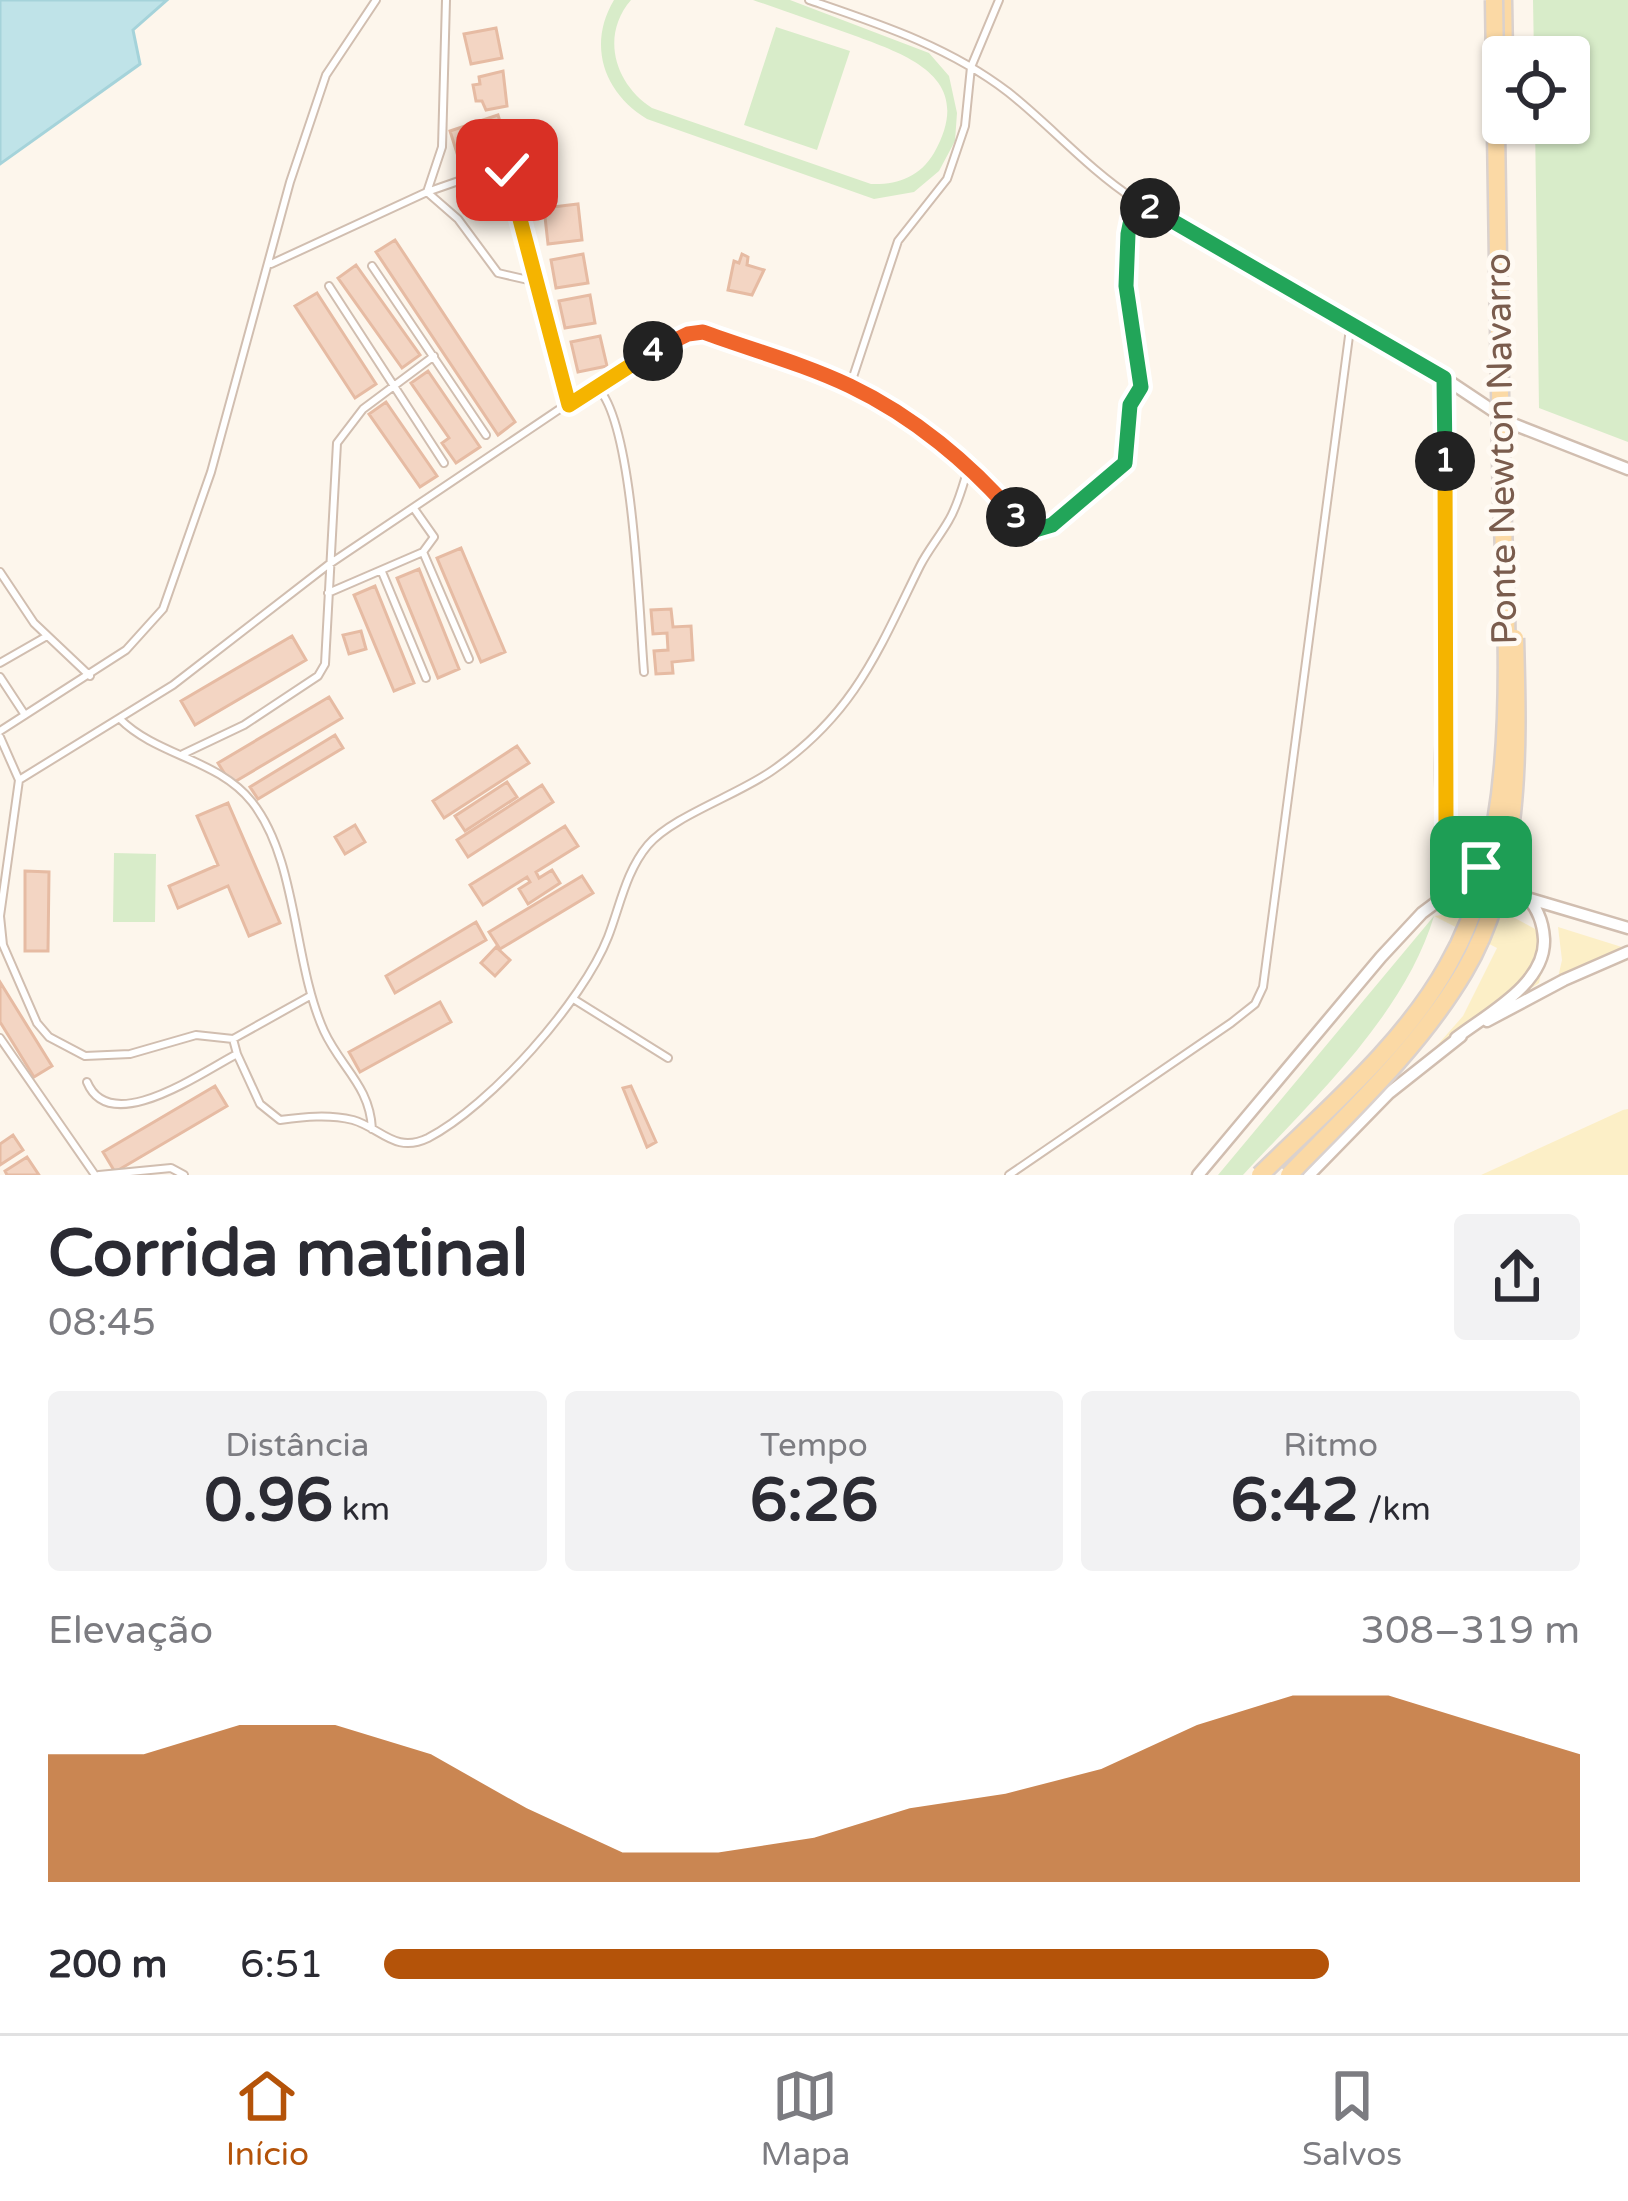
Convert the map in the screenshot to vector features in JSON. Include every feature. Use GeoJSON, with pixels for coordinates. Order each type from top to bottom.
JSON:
{"type":"FeatureCollection","features":[{"type":"Feature","properties":{"kind":"main road","name":"Ponte Newton Navarro"},"geometry":{"type":"LineString","coordinates":[[1260,1175],[1389,1042],[1448,966],[1484,884],[1493,848],[1503,758],[1504,636],[1494,0]]}},
{"type":"Feature","properties":{"kind":"main road"},"geometry":{"type":"LineString","coordinates":[[1503,0],[1504,36]]}},
{"type":"Feature","properties":{"kind":"main road","name":"Ponte Newton Navarro"},"geometry":{"type":"LineString","coordinates":[[1288,1175],[1430,1021],[1466,970],[1486,921],[1509,833],[1516,718],[1505,144]]}},
{"type":"Feature","properties":{"kind":"street"},"geometry":{"type":"LineString","coordinates":[[1444,378],[1513,424],[1628,470]]}},
{"type":"Feature","properties":{"kind":"street"},"geometry":{"type":"LineString","coordinates":[[1309,1175],[1389,1093],[1515,992],[1540,961],[1542,927],[1526,897],[1504,876],[1461,858],[1448,842],[1443,743],[1444,378]]}},
{"type":"Feature","properties":{"kind":"street"},"geometry":{"type":"LineString","coordinates":[[1198,1175],[1422,913],[1462,890],[1526,897],[1628,928]]}},
{"type":"Feature","properties":{"kind":"street"},"geometry":{"type":"LineString","coordinates":[[1456,1038],[1628,952]]}},
{"type":"Feature","properties":{"kind":"lane"},"geometry":{"type":"LineString","coordinates":[[310,996],[232,1039],[196,1035],[130,1054],[85,1055],[62,1046],[37,1023],[4,945],[1,905],[19,779],[0,734],[90,676],[147,632],[163,609],[211,472],[290,182],[326,75],[376,0]]}},
{"type":"Feature","properties":{"kind":"lane"},"geometry":{"type":"LineString","coordinates":[[427,192],[442,147],[446,0]]}},
{"type":"Feature","properties":{"kind":"lane"},"geometry":{"type":"LineString","coordinates":[[809,0],[917,37],[971,67],[1135,200],[1444,378]]}},
{"type":"Feature","properties":{"kind":"lane"},"geometry":{"type":"LineString","coordinates":[[850,386],[898,242],[947,179],[964,126],[971,67],[999,0]]}},
{"type":"Feature","properties":{"kind":"lane"},"geometry":{"type":"LineString","coordinates":[[270,265],[427,192],[496,168],[507,170],[569,405]]}},
{"type":"Feature","properties":{"kind":"lane"},"geometry":{"type":"LineString","coordinates":[[427,192],[458,220],[498,273],[538,282]]}},
{"type":"Feature","properties":{"kind":"lane"},"geometry":{"type":"LineString","coordinates":[[19,779],[172,686],[328,566],[596,386],[669,342],[703,332],[850,386],[921,429],[1035,530],[1052,525],[1125,463],[1130,405],[1141,387],[1126,286],[1135,200]]}},
{"type":"Feature","properties":{"kind":"lane"},"geometry":{"type":"LineString","coordinates":[[372,266],[486,435]]}},
{"type":"Feature","properties":{"kind":"lane"},"geometry":{"type":"LineString","coordinates":[[329,286],[444,463]]}},
{"type":"Feature","properties":{"kind":"lane"},"geometry":{"type":"LineString","coordinates":[[1009,1175],[1231,1024],[1255,1004],[1263,987],[1351,321]]}},
{"type":"Feature","properties":{"kind":"lane"},"geometry":{"type":"LineString","coordinates":[[183,754],[244,725],[312,683],[325,664],[338,443],[363,409],[434,356]]}},
{"type":"Feature","properties":{"kind":"lane"},"geometry":{"type":"LineString","coordinates":[[596,386],[607,396],[615,421],[635,518],[644,672]]}},
{"type":"Feature","properties":{"kind":"lane"},"geometry":{"type":"LineString","coordinates":[[232,1039],[267,1114],[280,1120],[311,1116],[348,1120],[402,1144],[424,1140],[449,1124],[490,1089],[575,1000],[608,937],[645,848],[670,826],[776,769],[867,675],[919,567],[950,519],[968,469]]}},
{"type":"Feature","properties":{"kind":"lane"},"geometry":{"type":"LineString","coordinates":[[328,592],[424,552],[434,537],[415,510]]}},
{"type":"Feature","properties":{"kind":"lane"},"geometry":{"type":"LineString","coordinates":[[424,552],[470,659]]}},
{"type":"Feature","properties":{"kind":"lane"},"geometry":{"type":"LineString","coordinates":[[0,572],[46,636],[90,676]]}},
{"type":"Feature","properties":{"kind":"lane"},"geometry":{"type":"LineString","coordinates":[[382,572],[426,678]]}},
{"type":"Feature","properties":{"kind":"lane"},"geometry":{"type":"LineString","coordinates":[[0,663],[46,636]]}},
{"type":"Feature","properties":{"kind":"lane"},"geometry":{"type":"LineString","coordinates":[[0,677],[26,716]]}},
{"type":"Feature","properties":{"kind":"lane"},"geometry":{"type":"LineString","coordinates":[[120,718],[140,740],[183,754],[243,793],[260,814],[276,848],[310,996],[327,1037],[368,1097],[372,1129]]}},
{"type":"Feature","properties":{"kind":"lane"},"geometry":{"type":"LineString","coordinates":[[575,1000],[668,1058]]}},
{"type":"Feature","properties":{"kind":"lane"},"geometry":{"type":"LineString","coordinates":[[0,1038],[97,1175],[171,1168],[184,1175]]}},
{"type":"Feature","properties":{"kind":"lane"},"geometry":{"type":"LineString","coordinates":[[87,1082],[92,1094],[108,1104],[126,1106],[237,1054]]}},
{"type":"Feature","properties":{"kind":"green space"},"geometry":{"type":"Polygon","coordinates":[[[614,0],[631,0],[616,29],[614,44],[621,73],[652,108],[871,184],[915,174],[934,153],[945,127],[947,105],[941,87],[930,73],[893,51],[753,0],[790,0],[929,53],[949,76],[957,113],[955,141],[939,171],[914,192],[874,199],[647,119],[620,96],[604,67],[602,34],[614,0]]]}},
{"type":"Feature","properties":{"kind":"green space"},"geometry":{"type":"Polygon","coordinates":[[[1533,0],[1628,0],[1628,442],[1539,408],[1535,144],[1590,144],[1590,36],[1534,36],[1533,0]]]}},
{"type":"Feature","properties":{"kind":"green space"},"geometry":{"type":"Polygon","coordinates":[[[776,27],[850,51],[817,150],[744,125],[776,27]]]}},
{"type":"Feature","properties":{"kind":"green space"},"geometry":{"type":"Polygon","coordinates":[[[114,853],[156,854],[155,922],[113,922],[114,853]]]}},
{"type":"Feature","properties":{"kind":"green space"},"geometry":{"type":"Polygon","coordinates":[[[1434,916],[1401,988],[1353,1055],[1243,1175],[1218,1175],[1434,916]]]}},
{"type":"Feature","properties":{"kind":"sand"},"geometry":{"type":"Polygon","coordinates":[[[1496,908],[1539,931],[1545,956],[1539,983],[1426,1058],[1463,1016],[1497,948],[1434,916],[1496,908]]]}},
{"type":"Feature","properties":{"kind":"sand"},"geometry":{"type":"Polygon","coordinates":[[[1558,927],[1625,948],[1557,982],[1562,960],[1558,927]]]}},
{"type":"Feature","properties":{"kind":"sand"},"geometry":{"type":"Polygon","coordinates":[[[1628,1109],[1628,1175],[1481,1175],[1623,1110],[1628,1109]]]}},
{"type":"Feature","properties":{"kind":"water"},"geometry":{"type":"Polygon","coordinates":[[[0,0],[167,0],[133,30],[140,64],[0,164],[0,0]]]}},
{"type":"Feature","properties":{"kind":"building"},"geometry":{"type":"Polygon","coordinates":[[[496,28],[502,58],[471,64],[464,34],[496,28]]]}},
{"type":"Feature","properties":{"kind":"building"},"geometry":{"type":"Polygon","coordinates":[[[503,71],[507,106],[486,110],[482,101],[476,101],[473,85],[480,84],[479,77],[503,71]]]}},
{"type":"Feature","properties":{"kind":"building"},"geometry":{"type":"Polygon","coordinates":[[[498,115],[510,154],[462,169],[450,131],[498,115]]]}},
{"type":"Feature","properties":{"kind":"building"},"geometry":{"type":"Polygon","coordinates":[[[548,152],[553,195],[525,198],[519,156],[548,152]]]}},
{"type":"Feature","properties":{"kind":"building"},"geometry":{"type":"Polygon","coordinates":[[[578,204],[582,240],[548,244],[544,208],[578,204]]]}},
{"type":"Feature","properties":{"kind":"building"},"geometry":{"type":"Polygon","coordinates":[[[395,240],[515,422],[498,435],[376,252],[395,240]]]}},
{"type":"Feature","properties":{"kind":"building"},"geometry":{"type":"Polygon","coordinates":[[[583,254],[588,283],[556,288],[551,260],[583,254]]]}},
{"type":"Feature","properties":{"kind":"building"},"geometry":{"type":"Polygon","coordinates":[[[742,254],[748,257],[747,265],[764,270],[752,295],[728,290],[734,261],[739,263],[742,254]]]}},
{"type":"Feature","properties":{"kind":"building"},"geometry":{"type":"Polygon","coordinates":[[[356,265],[420,355],[402,368],[338,278],[356,265]]]}},
{"type":"Feature","properties":{"kind":"building"},"geometry":{"type":"Polygon","coordinates":[[[317,293],[376,384],[355,398],[295,306],[317,293]]]}},
{"type":"Feature","properties":{"kind":"building"},"geometry":{"type":"Polygon","coordinates":[[[590,295],[595,323],[565,328],[559,301],[590,295]]]}},
{"type":"Feature","properties":{"kind":"building"},"geometry":{"type":"Polygon","coordinates":[[[600,336],[607,366],[578,372],[571,342],[600,336]]]}},
{"type":"Feature","properties":{"kind":"building"},"geometry":{"type":"Polygon","coordinates":[[[428,371],[480,447],[456,463],[442,443],[449,438],[411,383],[428,371]]]}},
{"type":"Feature","properties":{"kind":"building"},"geometry":{"type":"Polygon","coordinates":[[[386,402],[437,476],[420,487],[369,414],[386,402]]]}},
{"type":"Feature","properties":{"kind":"building"},"geometry":{"type":"Polygon","coordinates":[[[461,548],[505,652],[481,662],[437,558],[461,548]]]}},
{"type":"Feature","properties":{"kind":"building"},"geometry":{"type":"Polygon","coordinates":[[[419,569],[459,669],[438,678],[397,578],[419,569]]]}},
{"type":"Feature","properties":{"kind":"building"},"geometry":{"type":"Polygon","coordinates":[[[375,586],[414,683],[394,691],[354,595],[375,586]]]}},
{"type":"Feature","properties":{"kind":"building"},"geometry":{"type":"Polygon","coordinates":[[[671,609],[673,627],[691,626],[693,660],[672,662],[673,673],[656,674],[654,651],[668,650],[667,633],[653,634],[651,610],[671,609]]]}},
{"type":"Feature","properties":{"kind":"building"},"geometry":{"type":"Polygon","coordinates":[[[361,631],[366,649],[349,654],[343,635],[361,631]]]}},
{"type":"Feature","properties":{"kind":"building"},"geometry":{"type":"Polygon","coordinates":[[[292,636],[306,660],[195,725],[181,701],[292,636]]]}},
{"type":"Feature","properties":{"kind":"building"},"geometry":{"type":"Polygon","coordinates":[[[329,697],[342,718],[231,784],[218,763],[329,697]]]}},
{"type":"Feature","properties":{"kind":"building"},"geometry":{"type":"Polygon","coordinates":[[[335,735],[343,748],[258,799],[250,787],[335,735]]]}},
{"type":"Feature","properties":{"kind":"building"},"geometry":{"type":"Polygon","coordinates":[[[517,746],[529,763],[444,818],[433,801],[517,746]]]}},
{"type":"Feature","properties":{"kind":"building"},"geometry":{"type":"Polygon","coordinates":[[[507,782],[517,797],[465,831],[455,816],[507,782]]]}},
{"type":"Feature","properties":{"kind":"building"},"geometry":{"type":"Polygon","coordinates":[[[542,785],[553,802],[468,857],[457,840],[542,785]]]}},
{"type":"Feature","properties":{"kind":"building"},"geometry":{"type":"Polygon","coordinates":[[[228,803],[280,923],[249,936],[228,886],[178,908],[169,886],[218,865],[197,816],[228,803]]]}},
{"type":"Feature","properties":{"kind":"building"},"geometry":{"type":"Polygon","coordinates":[[[355,825],[365,842],[345,854],[335,837],[355,825]]]}},
{"type":"Feature","properties":{"kind":"building"},"geometry":{"type":"Polygon","coordinates":[[[565,826],[578,846],[536,872],[539,878],[552,870],[560,883],[528,904],[519,889],[530,882],[527,877],[483,905],[470,885],[565,826]]]}},
{"type":"Feature","properties":{"kind":"building"},"geometry":{"type":"Polygon","coordinates":[[[25,871],[49,872],[48,951],[25,951],[25,871]]]}},
{"type":"Feature","properties":{"kind":"building"},"geometry":{"type":"Polygon","coordinates":[[[582,876],[593,893],[500,949],[489,932],[582,876]]]}},
{"type":"Feature","properties":{"kind":"building"},"geometry":{"type":"Polygon","coordinates":[[[476,922],[486,940],[395,993],[386,976],[476,922]]]}},
{"type":"Feature","properties":{"kind":"building"},"geometry":{"type":"Polygon","coordinates":[[[496,947],[510,960],[495,976],[481,963],[496,947]]]}},
{"type":"Feature","properties":{"kind":"building"},"geometry":{"type":"Polygon","coordinates":[[[0,982],[52,1066],[34,1077],[0,1022],[0,982]]]}},
{"type":"Feature","properties":{"kind":"building"},"geometry":{"type":"Polygon","coordinates":[[[440,1002],[451,1022],[360,1072],[349,1052],[440,1002]]]}},
{"type":"Feature","properties":{"kind":"building"},"geometry":{"type":"Polygon","coordinates":[[[215,1086],[227,1106],[115,1172],[103,1152],[215,1086]]]}},
{"type":"Feature","properties":{"kind":"building"},"geometry":{"type":"Polygon","coordinates":[[[631,1086],[656,1142],[647,1147],[623,1088],[631,1086]]]}},
{"type":"Feature","properties":{"kind":"building"},"geometry":{"type":"Polygon","coordinates":[[[13,1135],[23,1150],[0,1165],[0,1144],[13,1135]]]}},
{"type":"Feature","properties":{"kind":"building"},"geometry":{"type":"Polygon","coordinates":[[[27,1157],[39,1175],[7,1175],[5,1171],[27,1157]]]}},
{"type":"Feature","properties":{"kind":"route"},"geometry":{"type":"LineString","coordinates":[[507,170],[569,405],[626,365],[669,342],[703,332],[850,386],[921,429],[1035,530],[1052,525],[1125,463],[1130,405],[1141,387],[1126,286],[1135,200],[1421,361],[1444,378],[1446,827],[1452,850],[1481,867]]}}]}
